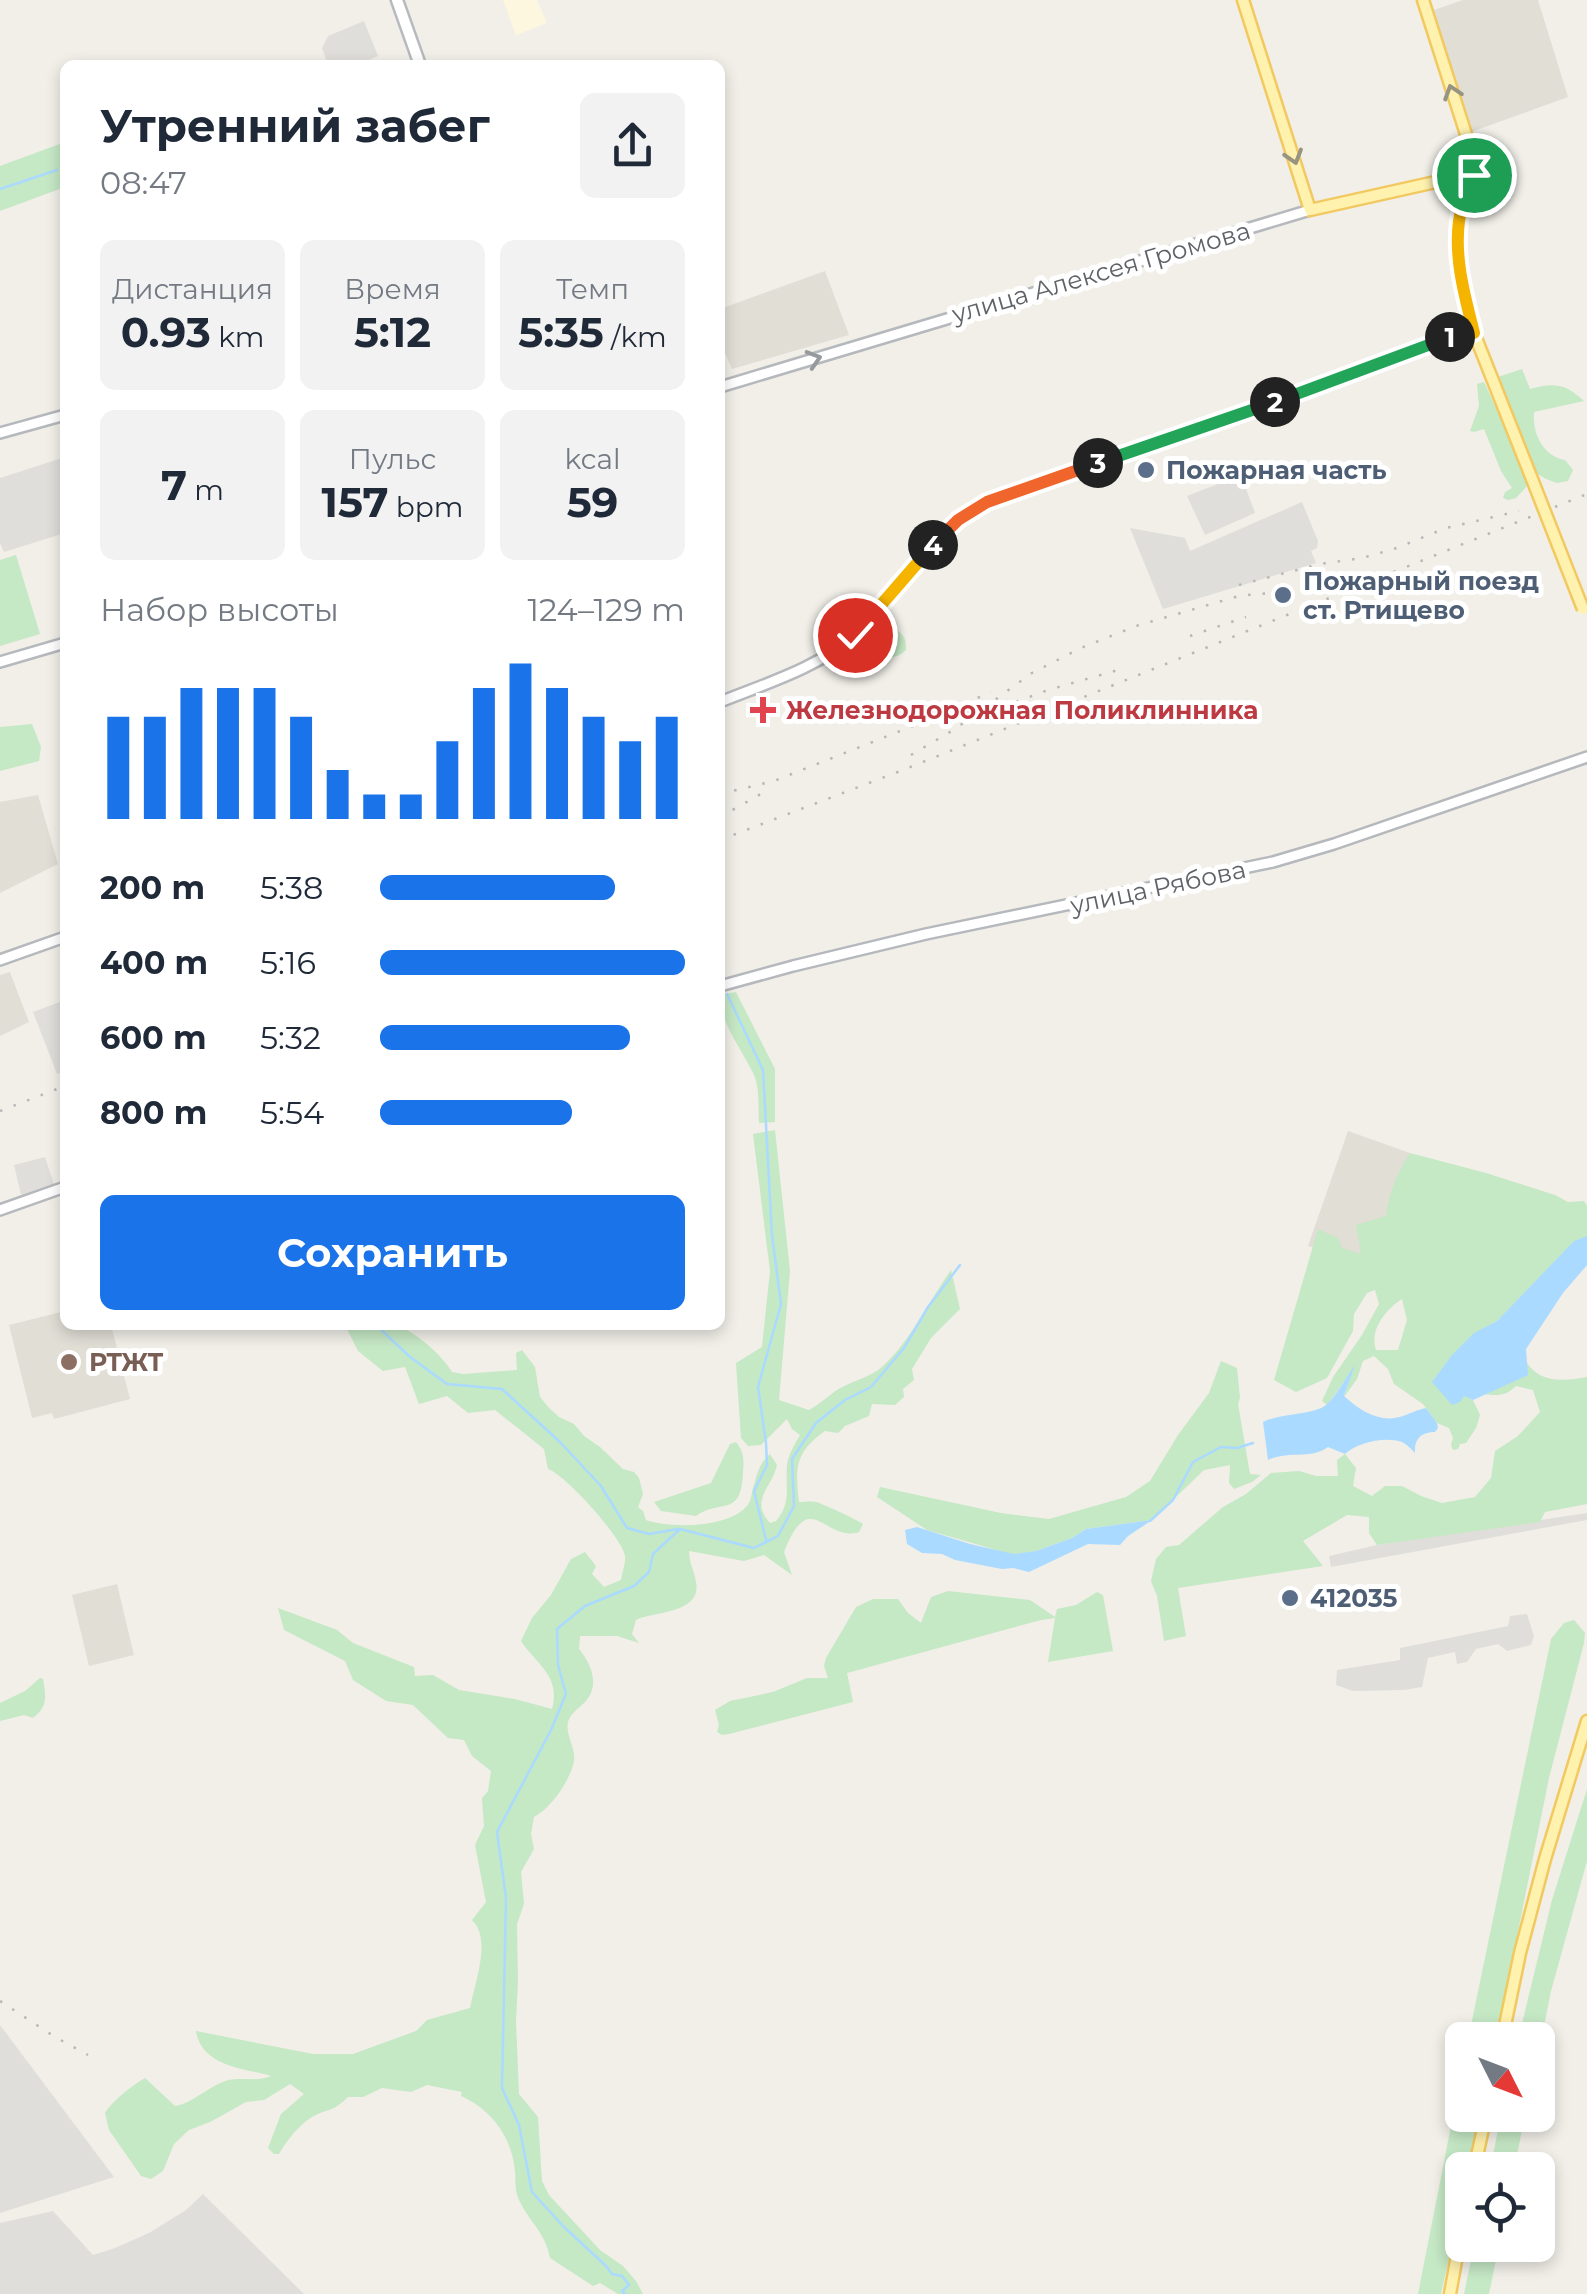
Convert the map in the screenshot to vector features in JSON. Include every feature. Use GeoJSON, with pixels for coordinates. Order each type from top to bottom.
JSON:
{"type":"FeatureCollection","features":[{"type":"Feature","properties":{"kind":"main road"},"geometry":{"type":"LineString","coordinates":[[397,0],[418,60]]}},
{"type":"Feature","properties":{"kind":"main road"},"geometry":{"type":"LineString","coordinates":[[1243,0],[1310,210]]}},
{"type":"Feature","properties":{"kind":"main road"},"geometry":{"type":"LineString","coordinates":[[1423,0],[1472,153],[1474,175],[1459,219]]}},
{"type":"Feature","properties":{"kind":"main road","name":"улица Алексея Громова"},"geometry":{"type":"LineString","coordinates":[[1310,210],[1474,175]]}},
{"type":"Feature","properties":{"kind":"main road"},"geometry":{"type":"LineString","coordinates":[[1440,181],[1451,186],[1456,195],[1458,256],[1474,333],[1585,615]]}},
{"type":"Feature","properties":{"kind":"main road"},"geometry":{"type":"LineString","coordinates":[[1506,2022],[1545,1859],[1587,1722]]}},
{"type":"Feature","properties":{"kind":"main road"},"geometry":{"type":"LineString","coordinates":[[1450,2294],[1456,2262]]}},
{"type":"Feature","properties":{"kind":"street","name":"улица Алексея Громова"},"geometry":{"type":"LineString","coordinates":[[725,385],[1310,210]]}},
{"type":"Feature","properties":{"kind":"street"},"geometry":{"type":"LineString","coordinates":[[725,700],[804,668],[836,649],[872,619],[922,556],[958,520],[987,502],[1422,346],[1474,333]]}},
{"type":"Feature","properties":{"kind":"street"},"geometry":{"type":"LineString","coordinates":[[0,433],[60,416]]}},
{"type":"Feature","properties":{"kind":"street"},"geometry":{"type":"LineString","coordinates":[[0,662],[60,644]]}},
{"type":"Feature","properties":{"kind":"street","name":"улица Рябова"},"geometry":{"type":"LineString","coordinates":[[725,985],[926,934],[1274,862],[1587,757]]}},
{"type":"Feature","properties":{"kind":"street"},"geometry":{"type":"LineString","coordinates":[[0,960],[60,939]]}},
{"type":"Feature","properties":{"kind":"street"},"geometry":{"type":"LineString","coordinates":[[0,1210],[60,1189]]}},
{"type":"Feature","properties":{"kind":"shaded area"},"geometry":{"type":"Polygon","coordinates":[[[503,0],[537,0],[547,23],[516,35],[503,0]]]}},
{"type":"Feature","properties":{"kind":"shaded area"},"geometry":{"type":"Polygon","coordinates":[[[1463,0],[1538,0],[1568,97],[1471,132],[1434,10],[1463,0]]]}},
{"type":"Feature","properties":{"kind":"shaded area"},"geometry":{"type":"Polygon","coordinates":[[[364,21],[378,56],[369,60],[326,60],[322,48],[328,36],[364,21]]]}},
{"type":"Feature","properties":{"kind":"shaded area"},"geometry":{"type":"Polygon","coordinates":[[[825,271],[849,335],[732,369],[725,353],[725,307],[825,271]]]}},
{"type":"Feature","properties":{"kind":"shaded area"},"geometry":{"type":"Polygon","coordinates":[[[60,459],[60,535],[4,552],[0,543],[0,478],[60,459]]]}},
{"type":"Feature","properties":{"kind":"shaded area"},"geometry":{"type":"Polygon","coordinates":[[[1241,475],[1255,513],[1205,535],[1187,496],[1241,475]]]}},
{"type":"Feature","properties":{"kind":"shaded area"},"geometry":{"type":"Polygon","coordinates":[[[1302,502],[1318,541],[1317,548],[1311,551],[1316,563],[1163,609],[1130,528],[1185,538],[1190,551],[1302,502]]]}},
{"type":"Feature","properties":{"kind":"shaded area"},"geometry":{"type":"Polygon","coordinates":[[[38,795],[58,864],[0,893],[0,802],[38,795]]]}},
{"type":"Feature","properties":{"kind":"shaded area"},"geometry":{"type":"Polygon","coordinates":[[[10,972],[29,1022],[0,1036],[0,975],[10,972]]]}},
{"type":"Feature","properties":{"kind":"shaded area"},"geometry":{"type":"Polygon","coordinates":[[[60,1002],[60,1073],[57,1074],[33,1012],[60,1002]]]}},
{"type":"Feature","properties":{"kind":"shaded area"},"geometry":{"type":"Polygon","coordinates":[[[1348,1131],[1410,1153],[1367,1264],[1308,1246],[1348,1131]]]}},
{"type":"Feature","properties":{"kind":"shaded area"},"geometry":{"type":"Polygon","coordinates":[[[45,1157],[54,1184],[21,1195],[14,1165],[45,1157]]]}},
{"type":"Feature","properties":{"kind":"shaded area","name":"РТЖТ"},"geometry":{"type":"Polygon","coordinates":[[[60,1312],[60,1330],[112,1330],[130,1399],[54,1419],[52,1413],[32,1418],[9,1325],[60,1312]]]}},
{"type":"Feature","properties":{"kind":"shaded area"},"geometry":{"type":"Polygon","coordinates":[[[1587,1513],[1587,1520],[1331,1567],[1329,1556],[1377,1545],[1587,1513]]]}},
{"type":"Feature","properties":{"kind":"shaded area"},"geometry":{"type":"Polygon","coordinates":[[[117,1584],[134,1655],[89,1666],[72,1595],[117,1584]]]}},
{"type":"Feature","properties":{"kind":"shaded area"},"geometry":{"type":"Polygon","coordinates":[[[1527,1614],[1534,1636],[1531,1645],[1507,1651],[1498,1644],[1476,1649],[1467,1662],[1457,1664],[1455,1652],[1428,1658],[1422,1687],[1353,1691],[1336,1685],[1337,1670],[1400,1660],[1400,1648],[1508,1626],[1510,1616],[1527,1614]]]}},
{"type":"Feature","properties":{"kind":"shaded area"},"geometry":{"type":"Polygon","coordinates":[[[0,2025],[114,2177],[0,2213],[0,2025]]]}},
{"type":"Feature","properties":{"kind":"shaded area"},"geometry":{"type":"Polygon","coordinates":[[[203,2194],[304,2294],[0,2294],[0,2223],[53,2211],[93,2255],[149,2233],[186,2210],[203,2194]]]}},
{"type":"Feature","properties":{"kind":"green space"},"geometry":{"type":"Polygon","coordinates":[[[60,144],[60,189],[0,211],[0,166],[60,144]]]}},
{"type":"Feature","properties":{"kind":"green space"},"geometry":{"type":"Polygon","coordinates":[[[1522,369],[1530,389],[1560,386],[1584,401],[1534,412],[1540,442],[1573,470],[1568,481],[1557,483],[1536,473],[1498,377],[1522,369]]]}},
{"type":"Feature","properties":{"kind":"green space"},"geometry":{"type":"Polygon","coordinates":[[[1484,382],[1528,485],[1516,498],[1508,500],[1503,498],[1505,492],[1512,488],[1484,429],[1470,431],[1479,406],[1477,384],[1484,382]]]}},
{"type":"Feature","properties":{"kind":"green space"},"geometry":{"type":"Polygon","coordinates":[[[16,555],[40,634],[0,646],[0,560],[16,555]]]}},
{"type":"Feature","properties":{"kind":"green space"},"geometry":{"type":"Polygon","coordinates":[[[893,628],[905,639],[906,650],[900,654],[865,664],[839,659],[866,637],[893,628]]]}},
{"type":"Feature","properties":{"kind":"green space"},"geometry":{"type":"Polygon","coordinates":[[[32,724],[41,747],[39,761],[0,771],[0,727],[32,724]]]}},
{"type":"Feature","properties":{"kind":"green space"},"geometry":{"type":"Polygon","coordinates":[[[736,992],[775,1069],[775,1122],[759,1123],[756,1080],[725,1018],[725,994],[736,992]]]}},
{"type":"Feature","properties":{"kind":"green space"},"geometry":{"type":"Polygon","coordinates":[[[775,1130],[790,1271],[779,1400],[809,1410],[840,1388],[877,1370],[902,1344],[951,1270],[960,1309],[931,1338],[912,1369],[914,1380],[903,1389],[904,1397],[895,1405],[872,1404],[869,1416],[838,1433],[825,1431],[808,1446],[799,1462],[799,1502],[816,1502],[855,1519],[863,1524],[859,1532],[847,1533],[810,1519],[802,1522],[784,1552],[792,1575],[764,1555],[744,1561],[689,1551],[696,1582],[692,1600],[675,1610],[636,1620],[632,1634],[639,1643],[617,1636],[580,1636],[579,1649],[593,1676],[592,1690],[569,1719],[572,1769],[553,1801],[534,1817],[534,1849],[521,1872],[524,1904],[517,1924],[516,2021],[519,2094],[538,2117],[542,2181],[549,2195],[600,2250],[623,2266],[643,2294],[618,2294],[600,2283],[593,2286],[550,2258],[518,2198],[513,2159],[505,2136],[482,2108],[461,2096],[462,2092],[427,2085],[411,2092],[382,2088],[363,2097],[348,2097],[307,2120],[279,2154],[274,2154],[268,2148],[281,2114],[304,2094],[290,2084],[264,2100],[246,2102],[189,2130],[174,2144],[163,2171],[151,2179],[141,2176],[109,2130],[105,2113],[129,2089],[145,2078],[175,2106],[229,2080],[271,2076],[215,2059],[206,2052],[196,2031],[313,2054],[353,2054],[416,2031],[427,2020],[470,2008],[481,1949],[478,1928],[472,1920],[486,1902],[475,1845],[484,1826],[482,1798],[488,1791],[491,1771],[472,1756],[464,1740],[448,1738],[413,1705],[386,1701],[353,1680],[345,1661],[284,1630],[278,1608],[337,1630],[353,1643],[414,1667],[415,1676],[433,1675],[459,1690],[552,1709],[550,1679],[521,1641],[532,1618],[551,1595],[571,1559],[585,1552],[596,1566],[592,1574],[604,1587],[621,1580],[625,1558],[622,1548],[580,1495],[548,1469],[544,1449],[495,1410],[468,1413],[447,1396],[419,1404],[405,1367],[383,1371],[358,1351],[348,1330],[406,1330],[427,1344],[452,1372],[463,1374],[517,1370],[516,1353],[522,1350],[535,1367],[540,1397],[549,1408],[639,1478],[643,1494],[638,1507],[646,1520],[686,1525],[730,1517],[749,1503],[759,1470],[770,1454],[777,1465],[762,1507],[770,1523],[776,1521],[786,1501],[788,1461],[800,1435],[787,1419],[761,1445],[748,1446],[741,1438],[736,1363],[762,1347],[770,1271],[753,1134],[775,1130]]]}},
{"type":"Feature","properties":{"kind":"green space"},"geometry":{"type":"Polygon","coordinates":[[[1410,1153],[1486,1173],[1568,1202],[1584,1201],[1587,1206],[1587,1237],[1574,1242],[1497,1321],[1474,1334],[1463,1395],[1473,1400],[1480,1415],[1466,1443],[1453,1450],[1449,1428],[1437,1423],[1423,1404],[1394,1384],[1388,1369],[1374,1356],[1363,1361],[1357,1379],[1344,1397],[1353,1369],[1327,1405],[1322,1401],[1379,1304],[1375,1290],[1367,1293],[1354,1314],[1353,1331],[1327,1378],[1296,1392],[1274,1380],[1318,1229],[1338,1238],[1342,1248],[1361,1254],[1356,1225],[1386,1216],[1397,1175],[1410,1153]],[[1402,1299],[1380,1321],[1374,1342],[1376,1350],[1398,1350],[1407,1320],[1402,1299]]]}},
{"type":"Feature","properties":{"kind":"green space"},"geometry":{"type":"Polygon","coordinates":[[[1221,1361],[1237,1368],[1238,1404],[1250,1474],[1261,1475],[1252,1482],[1234,1489],[1229,1483],[1230,1465],[1204,1470],[1152,1520],[1086,1529],[1036,1551],[1014,1555],[927,1530],[877,1497],[880,1487],[1001,1513],[1049,1519],[1126,1497],[1150,1481],[1209,1393],[1221,1361]]]}},
{"type":"Feature","properties":{"kind":"green space"},"geometry":{"type":"Polygon","coordinates":[[[1526,1361],[1545,1377],[1587,1377],[1587,1504],[1545,1512],[1540,1522],[1377,1545],[1369,1533],[1369,1517],[1347,1515],[1303,1541],[1323,1566],[1178,1588],[1186,1636],[1164,1641],[1151,1581],[1156,1559],[1166,1547],[1179,1545],[1271,1473],[1299,1471],[1338,1476],[1337,1460],[1345,1454],[1356,1468],[1353,1486],[1372,1496],[1385,1486],[1402,1486],[1442,1503],[1475,1497],[1491,1478],[1495,1451],[1518,1436],[1540,1412],[1533,1390],[1516,1386],[1502,1394],[1484,1394],[1527,1375],[1526,1361]]]}},
{"type":"Feature","properties":{"kind":"green space"},"geometry":{"type":"Polygon","coordinates":[[[736,1442],[743,1468],[734,1502],[696,1516],[661,1511],[654,1502],[711,1483],[730,1444],[736,1442]]]}},
{"type":"Feature","properties":{"kind":"green space"},"geometry":{"type":"Polygon","coordinates":[[[948,1591],[1030,1600],[1055,1617],[1057,1609],[1076,1605],[1097,1592],[1103,1595],[1113,1651],[1048,1662],[1055,1618],[1041,1620],[847,1673],[853,1702],[729,1734],[717,1732],[715,1710],[730,1701],[773,1692],[807,1678],[828,1678],[826,1658],[856,1607],[873,1599],[898,1599],[921,1623],[931,1597],[948,1591]]]}},
{"type":"Feature","properties":{"kind":"green space"},"geometry":{"type":"Polygon","coordinates":[[[1574,1620],[1585,1633],[1584,1643],[1549,1778],[1500,2022],[1472,2022],[1551,1639],[1564,1623],[1574,1620]]]}},
{"type":"Feature","properties":{"kind":"green space"},"geometry":{"type":"Polygon","coordinates":[[[40,1678],[45,1696],[38,1714],[33,1718],[24,1715],[0,1721],[0,1703],[25,1691],[40,1678]]]}},
{"type":"Feature","properties":{"kind":"green space"},"geometry":{"type":"Polygon","coordinates":[[[1587,1789],[1587,1861],[1545,2022],[1522,2022],[1552,1900],[1587,1789]]]}},
{"type":"Feature","properties":{"kind":"green space"},"geometry":{"type":"Polygon","coordinates":[[[1450,2132],[1478,2132],[1473,2152],[1446,2152],[1450,2132]]]}},
{"type":"Feature","properties":{"kind":"green space"},"geometry":{"type":"Polygon","coordinates":[[[1498,2132],[1522,2132],[1518,2152],[1494,2152],[1498,2132]]]}},
{"type":"Feature","properties":{"kind":"green space"},"geometry":{"type":"Polygon","coordinates":[[[1445,2157],[1445,2262],[1448,2262],[1441,2294],[1418,2294],[1445,2157]]]}},
{"type":"Feature","properties":{"kind":"green space"},"geometry":{"type":"Polygon","coordinates":[[[1471,2262],[1496,2262],[1489,2294],[1464,2294],[1471,2262]]]}},
{"type":"Feature","properties":{"kind":"water"},"geometry":{"type":"Polygon","coordinates":[[[1587,1236],[1587,1265],[1526,1349],[1528,1375],[1473,1400],[1464,1396],[1452,1405],[1432,1382],[1452,1355],[1474,1333],[1497,1321],[1574,1241],[1587,1236]]]}},
{"type":"Feature","properties":{"kind":"water"},"geometry":{"type":"Polygon","coordinates":[[[1355,1365],[1344,1396],[1371,1415],[1387,1418],[1426,1408],[1437,1423],[1435,1432],[1419,1437],[1415,1453],[1402,1442],[1380,1440],[1364,1443],[1345,1454],[1328,1447],[1268,1460],[1263,1422],[1326,1405],[1355,1365]]]}},
{"type":"Feature","properties":{"kind":"water"},"geometry":{"type":"Polygon","coordinates":[[[1152,1520],[1120,1545],[1088,1544],[1029,1572],[922,1553],[907,1544],[905,1530],[917,1527],[1014,1554],[1036,1551],[1086,1529],[1152,1520]]]}},
{"type":"Feature","properties":{"kind":"waterway"},"geometry":{"type":"LineString","coordinates":[[0,189],[57,170]]}},
{"type":"Feature","properties":{"kind":"waterway"},"geometry":{"type":"LineString","coordinates":[[727,994],[763,1070],[772,1235],[781,1304],[758,1387],[767,1465],[754,1491],[766,1540]]}},
{"type":"Feature","properties":{"kind":"waterway"},"geometry":{"type":"LineString","coordinates":[[625,2294],[622,2291],[629,2285],[622,2276],[612,2274],[532,2192],[519,2125],[502,2088],[506,1898],[497,1832],[566,1694],[558,1665],[557,1629],[585,1606],[634,1586],[649,1572],[653,1554],[680,1529],[754,1548],[778,1536],[794,1506],[792,1459],[816,1423],[845,1400],[871,1387],[904,1348],[928,1307],[960,1265]]}},
{"type":"Feature","properties":{"kind":"waterway"},"geometry":{"type":"LineString","coordinates":[[381,1330],[447,1384],[502,1389],[601,1486],[627,1528],[649,1534],[678,1529]]}},
{"type":"Feature","properties":{"kind":"waterway"},"geometry":{"type":"LineString","coordinates":[[1150,1521],[1173,1500],[1193,1462],[1221,1447],[1253,1443]]}},
{"type":"Feature","properties":{"kind":"railway"},"geometry":{"type":"LineString","coordinates":[[725,838],[1587,494]]}},
{"type":"Feature","properties":{"kind":"railway"},"geometry":{"type":"LineString","coordinates":[[1239,585],[1320,564],[1362,558],[1446,528],[1519,511]]}},
{"type":"Feature","properties":{"kind":"railway"},"geometry":{"type":"LineString","coordinates":[[911,755],[955,729],[1032,673],[1081,648],[1136,626],[1239,596],[1345,581]]}},
{"type":"Feature","properties":{"kind":"railway"},"geometry":{"type":"LineString","coordinates":[[1190,636],[1246,617]]}},
{"type":"Feature","properties":{"kind":"railway"},"geometry":{"type":"LineString","coordinates":[[989,712],[1118,670]]}},
{"type":"Feature","properties":{"kind":"railway"},"geometry":{"type":"LineString","coordinates":[[725,793],[774,781],[991,692]]}},
{"type":"Feature","properties":{"kind":"railway"},"geometry":{"type":"LineString","coordinates":[[725,814],[768,790]]}},
{"type":"Feature","properties":{"kind":"railway"},"geometry":{"type":"LineString","coordinates":[[0,1111],[60,1088]]}},
{"type":"Feature","properties":{"kind":"railway"},"geometry":{"type":"LineString","coordinates":[[0,2001],[88,2055]]}},
{"type":"Feature","properties":{"kind":"place","name":"Пожарная часть"},"geometry":{"type":"Point","coordinates":[1146,470]}},
{"type":"Feature","properties":{"kind":"place","name":"Пожарный поезд ст. Ртищево"},"geometry":{"type":"Point","coordinates":[1283,595]}},
{"type":"Feature","properties":{"kind":"place","name":"Железнодорожная Поликлинника"},"geometry":{"type":"Point","coordinates":[763,710]}},
{"type":"Feature","properties":{"kind":"place","name":"РТЖТ"},"geometry":{"type":"Point","coordinates":[69,1362]}},
{"type":"Feature","properties":{"kind":"place","name":"412035"},"geometry":{"type":"Point","coordinates":[1290,1598]}},
{"type":"Feature","properties":{"kind":"route"},"geometry":{"type":"LineString","coordinates":[[855,635],[922,556],[958,520],[987,502],[1422,346],[1474,333],[1458,256],[1459,219],[1474,175]]}}]}
